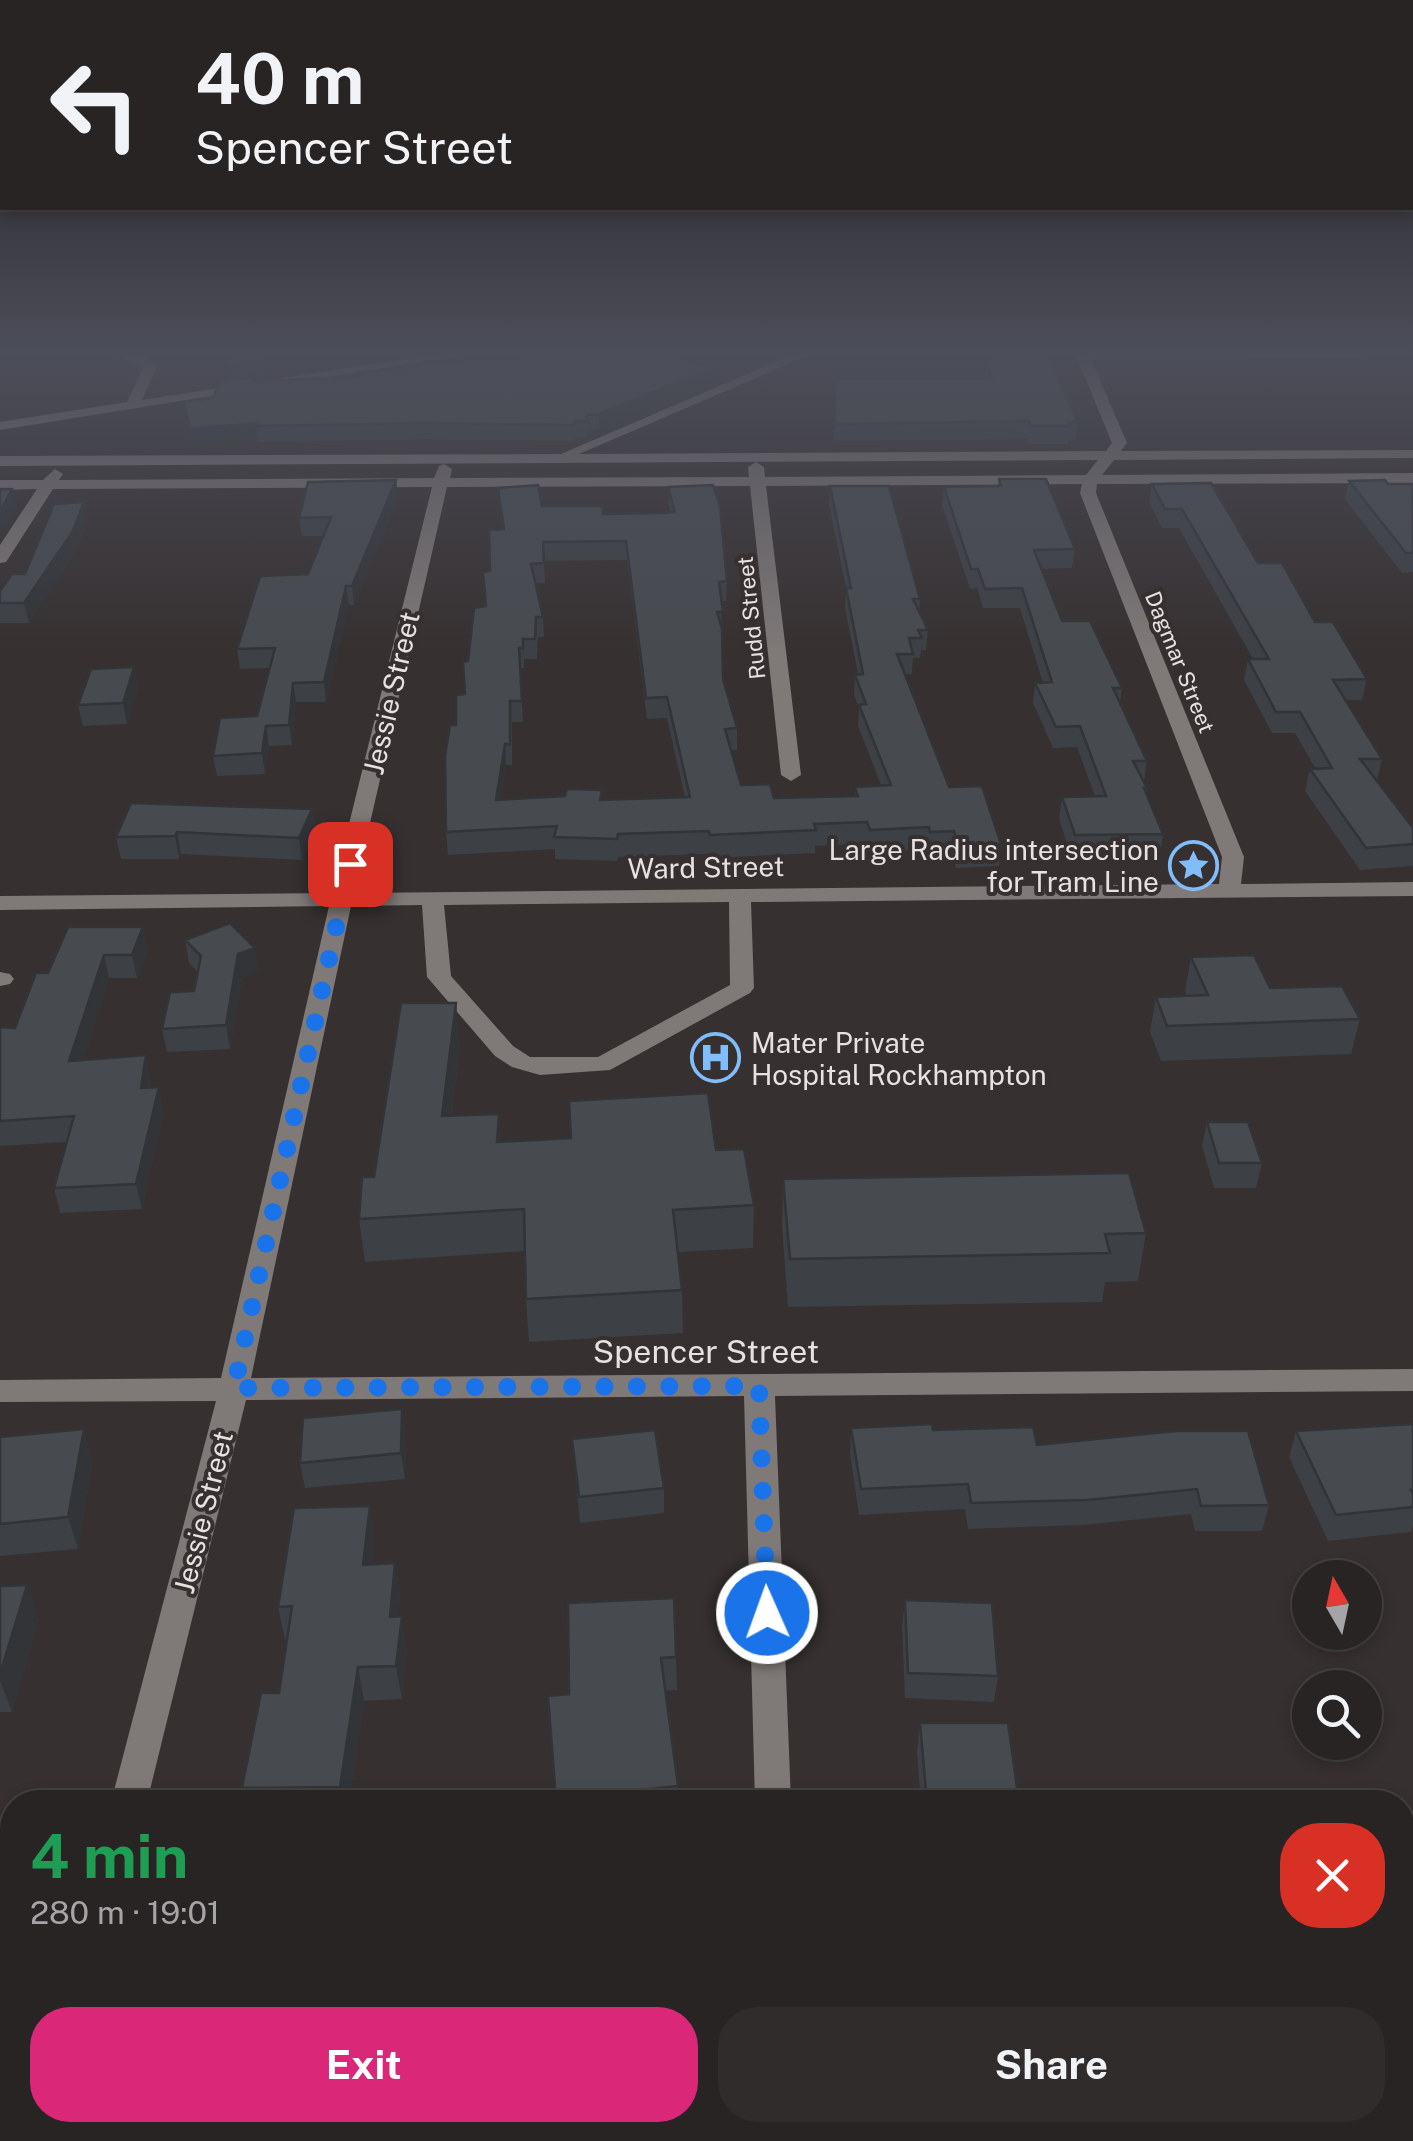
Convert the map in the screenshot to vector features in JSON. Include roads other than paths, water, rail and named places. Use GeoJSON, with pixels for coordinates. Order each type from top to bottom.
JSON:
{"type":"FeatureCollection","features":[{"type":"Feature","properties":{"kind":"street"},"geometry":{"type":"LineString","coordinates":[[558,458],[570,453]]}},
{"type":"Feature","properties":{"kind":"street"},"geometry":{"type":"LineString","coordinates":[[1090,480],[1110,453]]}},
{"type":"Feature","properties":{"kind":"street"},"geometry":{"type":"LineString","coordinates":[[0,485],[444,472],[558,458],[1413,454]]}},
{"type":"Feature","properties":{"kind":"street","name":"Rudd Street"},"geometry":{"type":"LineString","coordinates":[[755,457],[791,775]]}},
{"type":"Feature","properties":{"kind":"street"},"geometry":{"type":"LineString","coordinates":[[0,461],[758,483],[1413,478]]}},
{"type":"Feature","properties":{"kind":"street"},"geometry":{"type":"LineString","coordinates":[[0,558],[63,462]]}},
{"type":"Feature","properties":{"kind":"street","name":"Jessie Street"},"geometry":{"type":"LineString","coordinates":[[132,1790],[234,1388],[340,902],[444,472]]}},
{"type":"Feature","properties":{"kind":"street","name":"Dagmar Street"},"geometry":{"type":"LineString","coordinates":[[1090,480],[1088,492],[1233,858],[1230,889]]}},
{"type":"Feature","properties":{"kind":"street","name":"Ward Street"},"geometry":{"type":"LineString","coordinates":[[0,902],[340,902],[1413,889]]}},
{"type":"Feature","properties":{"kind":"street"},"geometry":{"type":"LineString","coordinates":[[433,901],[439,977],[504,1051],[521,1062],[561,1067],[601,1065],[620,1058],[742,988],[740,896]]}},
{"type":"Feature","properties":{"kind":"street","name":"Spencer Street"},"geometry":{"type":"LineString","coordinates":[[0,1391],[1413,1380]]}},
{"type":"Feature","properties":{"kind":"street"},"geometry":{"type":"LineString","coordinates":[[759,1386],[773,1790]]}},
{"type":"Feature","properties":{"kind":"place","name":"Large Radius intersection for Tram Line"},"geometry":{"type":"Point","coordinates":[1194,865]}},
{"type":"Feature","properties":{"kind":"place","name":"Mater Private Hospital Rockhampton"},"geometry":{"type":"Point","coordinates":[716,1058]}}]}
